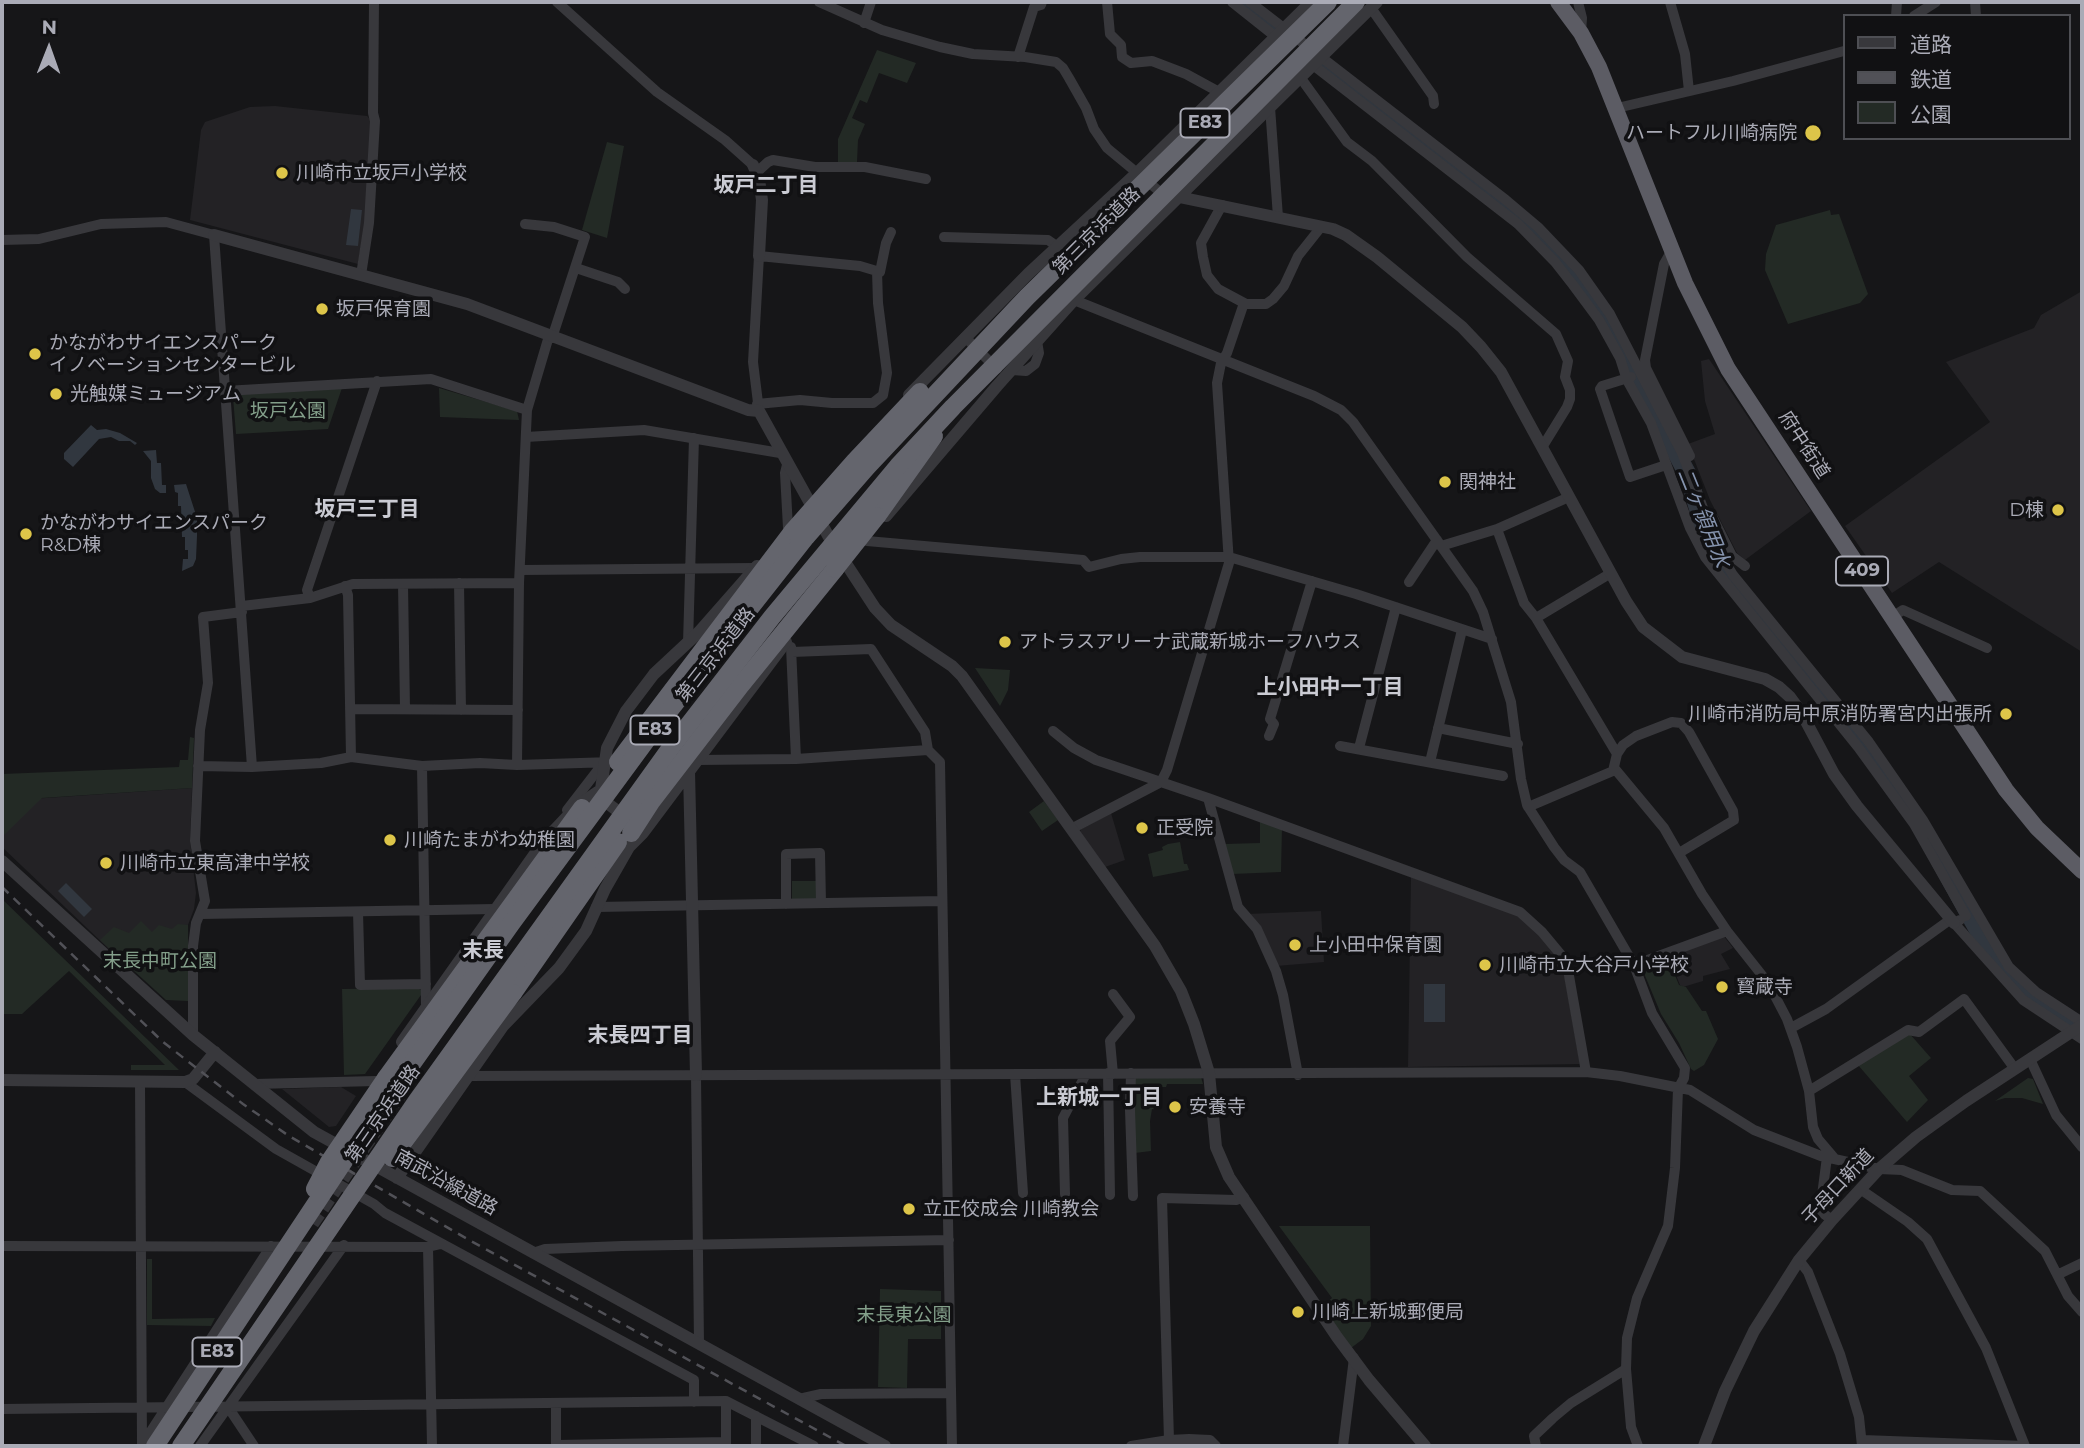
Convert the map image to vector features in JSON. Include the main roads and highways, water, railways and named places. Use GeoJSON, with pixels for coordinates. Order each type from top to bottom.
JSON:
{"type":"FeatureCollection","features":[{"type":"Feature","properties":{"kind":"highway","name":"第三京浜道路"},"geometry":{"type":"LineString","coordinates":[[181,1446],[286,1261],[365,1131],[503,936],[708,660],[806,537],[867,467],[1027,297],[1330,2]]}},
{"type":"Feature","properties":{"kind":"highway","name":"府中街道"},"geometry":{"type":"LineString","coordinates":[[1558,2],[1581,33],[1617,108],[1694,304],[1728,369],[2021,811],[2053,846],[2082,871]]}},
{"type":"Feature","properties":{"kind":"highway","name":"第三京浜道路"},"geometry":{"type":"LineString","coordinates":[[155,1446],[286,1261],[416,1102],[669,750],[817,562],[898,466],[953,407],[1368,4]]}},
{"type":"Feature","properties":{"kind":"highway"},"geometry":{"type":"LineString","coordinates":[[618,765],[793,531],[898,415],[957,356],[1027,297]]}},
{"type":"Feature","properties":{"kind":"highway"},"geometry":{"type":"LineString","coordinates":[[286,1261],[358,1205],[630,839],[651,802],[789,631],[877,516],[953,407]]}},
{"type":"Feature","properties":{"kind":"highway"},"geometry":{"type":"LineString","coordinates":[[613,807],[633,812],[651,802]]}},
{"type":"Feature","properties":{"kind":"highway"},"geometry":{"type":"LineString","coordinates":[[286,1261],[328,1162],[583,808]]}},
{"type":"Feature","properties":{"kind":"waterway","name":"二ヶ領用水"},"geometry":{"type":"LineString","coordinates":[[1241,2],[1275,28]]}},
{"type":"Feature","properties":{"kind":"waterway","name":"二ヶ領用水"},"geometry":{"type":"LineString","coordinates":[[1322,66],[1510,211],[1560,257],[1601,311],[1688,475],[1710,549],[1718,565],[1869,753],[1919,823],[1995,961],[2037,1002],[2082,1031]]}},
{"type":"Feature","properties":{"kind":"tunnel"},"geometry":{"type":"LineString","coordinates":[[313,1224],[402,1093]]}},
{"type":"Feature","properties":{"kind":"railway"},"geometry":{"type":"LineString","coordinates":[[2,887],[163,1042],[289,1136],[469,1240],[846,1446]]}},
{"type":"Feature","properties":{"kind":"place","name":"ハートフル川崎病院"},"geometry":{"type":"Point","coordinates":[1813,133]}},
{"type":"Feature","properties":{"kind":"place","name":"川崎市立坂戸小学校"},"geometry":{"type":"Point","coordinates":[282,173]}},
{"type":"Feature","properties":{"kind":"place","name":"坂戸保育園"},"geometry":{"type":"Point","coordinates":[322,309]}},
{"type":"Feature","properties":{"kind":"place","name":"かながわサイエンスパーク イノベーションセンタービル"},"geometry":{"type":"Point","coordinates":[35,354]}},
{"type":"Feature","properties":{"kind":"place","name":"光触媒ミュージアム"},"geometry":{"type":"Point","coordinates":[56,394]}},
{"type":"Feature","properties":{"kind":"place","name":"関神社"},"geometry":{"type":"Point","coordinates":[1445,482]}},
{"type":"Feature","properties":{"kind":"place","name":"D棟"},"geometry":{"type":"Point","coordinates":[2058,510]}},
{"type":"Feature","properties":{"kind":"place","name":"かながわサイエンスパーク R&D棟"},"geometry":{"type":"Point","coordinates":[26,534]}},
{"type":"Feature","properties":{"kind":"place","name":"アトラスアリーナ武蔵新城ホーフハウス"},"geometry":{"type":"Point","coordinates":[1005,642]}},
{"type":"Feature","properties":{"kind":"place","name":"川崎市消防局中原消防署宮内出張所"},"geometry":{"type":"Point","coordinates":[2006,714]}},
{"type":"Feature","properties":{"kind":"place","name":"正受院"},"geometry":{"type":"Point","coordinates":[1142,828]}},
{"type":"Feature","properties":{"kind":"place","name":"川崎たまがわ幼稚園"},"geometry":{"type":"Point","coordinates":[390,840]}},
{"type":"Feature","properties":{"kind":"place","name":"川崎市立東高津中学校"},"geometry":{"type":"Point","coordinates":[106,863]}},
{"type":"Feature","properties":{"kind":"place","name":"上小田中保育園"},"geometry":{"type":"Point","coordinates":[1295,945]}},
{"type":"Feature","properties":{"kind":"place","name":"川崎市立大谷戸小学校"},"geometry":{"type":"Point","coordinates":[1485,965]}},
{"type":"Feature","properties":{"kind":"place","name":"寳蔵寺"},"geometry":{"type":"Point","coordinates":[1722,987]}},
{"type":"Feature","properties":{"kind":"place","name":"安養寺"},"geometry":{"type":"Point","coordinates":[1175,1107]}},
{"type":"Feature","properties":{"kind":"place","name":"立正佼成会 川崎教会"},"geometry":{"type":"Point","coordinates":[909,1209]}},
{"type":"Feature","properties":{"kind":"place","name":"川崎上新城郵便局"},"geometry":{"type":"Point","coordinates":[1298,1312]}},
{"type":"Feature","properties":{"kind":"district","name":"坂戸二丁目"},"geometry":{"type":"Point","coordinates":[766,186]}},
{"type":"Feature","properties":{"kind":"district","name":"坂戸三丁目"},"geometry":{"type":"Point","coordinates":[367,510]}},
{"type":"Feature","properties":{"kind":"district","name":"上小田中一丁目"},"geometry":{"type":"Point","coordinates":[1330,688]}},
{"type":"Feature","properties":{"kind":"district","name":"末長"},"geometry":{"type":"Point","coordinates":[483,951]}},
{"type":"Feature","properties":{"kind":"district","name":"末長四丁目"},"geometry":{"type":"Point","coordinates":[640,1036]}},
{"type":"Feature","properties":{"kind":"district","name":"上新城一丁目"},"geometry":{"type":"Point","coordinates":[1099,1098]}},
{"type":"Feature","properties":{"kind":"park label","name":"坂戸公園"},"geometry":{"type":"Point","coordinates":[288,411]}},
{"type":"Feature","properties":{"kind":"park label","name":"末長中町公園"},"geometry":{"type":"Point","coordinates":[160,961]}},
{"type":"Feature","properties":{"kind":"park label","name":"末長東公園"},"geometry":{"type":"Point","coordinates":[904,1315]}}]}
